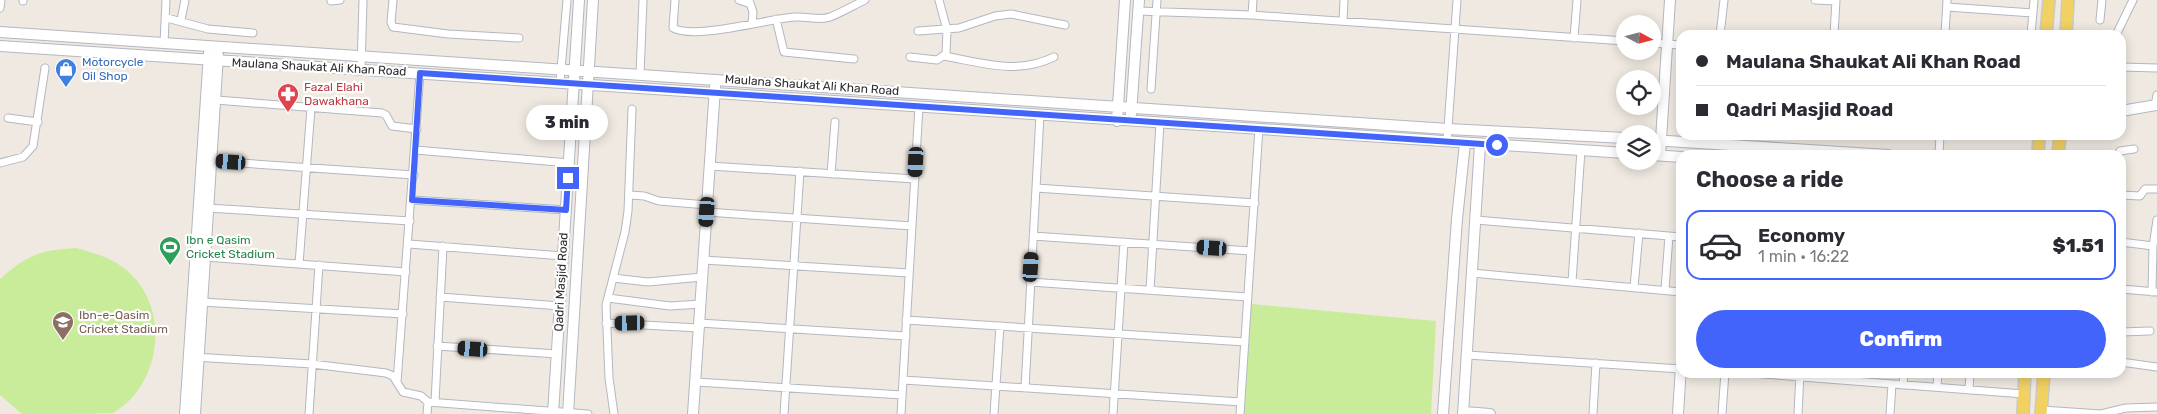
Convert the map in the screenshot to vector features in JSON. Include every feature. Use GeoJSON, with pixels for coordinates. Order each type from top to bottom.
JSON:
{"type":"FeatureCollection","features":[{"type":"Feature","properties":{"kind":"main road","name":"Qadri Masjid Road"},"geometry":{"type":"LineString","coordinates":[[553,413],[579,0]]}},
{"type":"Feature","properties":{"kind":"main road","name":"Qadri Masjid Road"},"geometry":{"type":"LineString","coordinates":[[568,413],[593,0]]}},
{"type":"Feature","properties":{"kind":"main road"},"geometry":{"type":"LineString","coordinates":[[1117,121],[1125,0]]}},
{"type":"Feature","properties":{"kind":"main road"},"geometry":{"type":"LineString","coordinates":[[1130,122],[1139,0]]}},
{"type":"Feature","properties":{"kind":"main road"},"geometry":{"type":"LineString","coordinates":[[1658,125],[1668,44],[1670,0]]}},
{"type":"Feature","properties":{"kind":"main road"},"geometry":{"type":"LineString","coordinates":[[2046,30],[2049,0]]}},
{"type":"Feature","properties":{"kind":"main road"},"geometry":{"type":"LineString","coordinates":[[2066,30],[2068,0]]}},
{"type":"Feature","properties":{"kind":"main road","name":"Maulana Shaukat Ali Khan Road"},"geometry":{"type":"LineString","coordinates":[[0,32],[1448,129],[1616,138]]}},
{"type":"Feature","properties":{"kind":"main road","name":"Maulana Shaukat Ali Khan Road"},"geometry":{"type":"LineString","coordinates":[[0,46],[919,106],[1130,122],[1259,128],[1616,152]]}},
{"type":"Feature","properties":{"kind":"main road"},"geometry":{"type":"LineString","coordinates":[[195,414],[194,357],[214,46]]}},
{"type":"Feature","properties":{"kind":"main road"},"geometry":{"type":"LineString","coordinates":[[185,414],[202,302],[216,100],[213,60]]}},
{"type":"Feature","properties":{"kind":"main road"},"geometry":{"type":"LineString","coordinates":[[693,414],[715,79]]}},
{"type":"Feature","properties":{"kind":"main road"},"geometry":{"type":"LineString","coordinates":[[2126,110],[2156,102]]}},
{"type":"Feature","properties":{"kind":"main road"},"geometry":{"type":"LineString","coordinates":[[1661,140],[1811,150]]}},
{"type":"Feature","properties":{"kind":"main road"},"geometry":{"type":"LineString","coordinates":[[1443,414],[1457,219],[1465,143]]}},
{"type":"Feature","properties":{"kind":"main road"},"geometry":{"type":"LineString","coordinates":[[1480,144],[1463,413],[1490,414]]}},
{"type":"Feature","properties":{"kind":"main road"},"geometry":{"type":"LineString","coordinates":[[1661,155],[1676,157]]}},
{"type":"Feature","properties":{"kind":"main road"},"geometry":{"type":"LineString","coordinates":[[1450,330],[1468,331]]}},
{"type":"Feature","properties":{"kind":"main road"},"geometry":{"type":"LineString","coordinates":[[1678,414],[1680,378]]}},
{"type":"Feature","properties":{"kind":"main road"},"geometry":{"type":"LineString","coordinates":[[2023,414],[2025,378]]}},
{"type":"Feature","properties":{"kind":"main road"},"geometry":{"type":"LineString","coordinates":[[2042,412],[2044,378]]}},
{"type":"Feature","properties":{"kind":"street"},"geometry":{"type":"LineString","coordinates":[[0,8],[1,0]]}},
{"type":"Feature","properties":{"kind":"street"},"geometry":{"type":"LineString","coordinates":[[164,43],[167,18],[166,0]]}},
{"type":"Feature","properties":{"kind":"street"},"geometry":{"type":"LineString","coordinates":[[180,20],[185,0]]}},
{"type":"Feature","properties":{"kind":"street"},"geometry":{"type":"LineString","coordinates":[[331,1],[340,0]]}},
{"type":"Feature","properties":{"kind":"street"},"geometry":{"type":"LineString","coordinates":[[361,69],[363,0]]}},
{"type":"Feature","properties":{"kind":"street"},"geometry":{"type":"LineString","coordinates":[[393,0],[391,22],[393,27],[448,34],[519,38]]}},
{"type":"Feature","properties":{"kind":"street"},"geometry":{"type":"LineString","coordinates":[[560,82],[567,0]]}},
{"type":"Feature","properties":{"kind":"street"},"geometry":{"type":"LineString","coordinates":[[640,75],[643,0]]}},
{"type":"Feature","properties":{"kind":"street"},"geometry":{"type":"LineString","coordinates":[[675,0],[671,25],[676,30],[708,31],[797,17],[822,19],[865,0]]}},
{"type":"Feature","properties":{"kind":"street"},"geometry":{"type":"LineString","coordinates":[[739,0],[748,1],[753,12],[752,23]]}},
{"type":"Feature","properties":{"kind":"street"},"geometry":{"type":"LineString","coordinates":[[939,0],[947,30],[947,48],[944,56]]}},
{"type":"Feature","properties":{"kind":"street"},"geometry":{"type":"LineString","coordinates":[[1151,89],[1157,0]]}},
{"type":"Feature","properties":{"kind":"street"},"geometry":{"type":"LineString","coordinates":[[1252,15],[1253,0]]}},
{"type":"Feature","properties":{"kind":"street"},"geometry":{"type":"LineString","coordinates":[[1343,22],[1344,0]]}},
{"type":"Feature","properties":{"kind":"street"},"geometry":{"type":"LineString","coordinates":[[1447,142],[1457,0]]}},
{"type":"Feature","properties":{"kind":"street"},"geometry":{"type":"LineString","coordinates":[[1574,38],[1577,0]]}},
{"type":"Feature","properties":{"kind":"street"},"geometry":{"type":"LineString","coordinates":[[1721,30],[1724,0]]}},
{"type":"Feature","properties":{"kind":"street"},"geometry":{"type":"LineString","coordinates":[[1815,0],[1836,1],[1834,30]]}},
{"type":"Feature","properties":{"kind":"street"},"geometry":{"type":"LineString","coordinates":[[2031,30],[2034,0]]}},
{"type":"Feature","properties":{"kind":"street"},"geometry":{"type":"LineString","coordinates":[[2100,20],[2102,0]]}},
{"type":"Feature","properties":{"kind":"street"},"geometry":{"type":"LineString","coordinates":[[2118,30],[2133,0]]}},
{"type":"Feature","properties":{"kind":"street"},"geometry":{"type":"LineString","coordinates":[[1945,30],[1947,4],[2033,13]]}},
{"type":"Feature","properties":{"kind":"street"},"geometry":{"type":"LineString","coordinates":[[1138,11],[1252,15],[1616,40]]}},
{"type":"Feature","properties":{"kind":"street"},"geometry":{"type":"LineString","coordinates":[[918,31],[947,30],[995,16],[1012,14],[1064,24]]}},
{"type":"Feature","properties":{"kind":"street"},"geometry":{"type":"LineString","coordinates":[[167,18],[180,20],[208,30],[253,33]]}},
{"type":"Feature","properties":{"kind":"street"},"geometry":{"type":"LineString","coordinates":[[776,20],[784,52],[854,59]]}},
{"type":"Feature","properties":{"kind":"street"},"geometry":{"type":"LineString","coordinates":[[1661,44],[1676,45]]}},
{"type":"Feature","properties":{"kind":"street"},"geometry":{"type":"LineString","coordinates":[[910,57],[937,60],[944,56],[1021,67],[1036,66],[1054,57]]}},
{"type":"Feature","properties":{"kind":"street"},"geometry":{"type":"LineString","coordinates":[[2126,67],[2157,68]]}},
{"type":"Feature","properties":{"kind":"street"},"geometry":{"type":"LineString","coordinates":[[0,163],[29,153],[35,140],[45,68]]}},
{"type":"Feature","properties":{"kind":"street"},"geometry":{"type":"LineString","coordinates":[[397,382],[414,175],[420,73]]}},
{"type":"Feature","properties":{"kind":"street"},"geometry":{"type":"LineString","coordinates":[[216,100],[382,113],[386,115],[392,126],[416,128]]}},
{"type":"Feature","properties":{"kind":"street"},"geometry":{"type":"LineString","coordinates":[[901,414],[919,106]]}},
{"type":"Feature","properties":{"kind":"street"},"geometry":{"type":"LineString","coordinates":[[299,264],[310,108]]}},
{"type":"Feature","properties":{"kind":"street"},"geometry":{"type":"LineString","coordinates":[[614,414],[608,378],[606,323],[608,298],[625,232],[630,195],[632,109]]}},
{"type":"Feature","properties":{"kind":"street"},"geometry":{"type":"LineString","coordinates":[[1025,388],[1040,115]]}},
{"type":"Feature","properties":{"kind":"street"},"geometry":{"type":"LineString","coordinates":[[8,118],[38,122]]}},
{"type":"Feature","properties":{"kind":"street"},"geometry":{"type":"LineString","coordinates":[[831,174],[835,122]]}},
{"type":"Feature","properties":{"kind":"street"},"geometry":{"type":"LineString","coordinates":[[1150,290],[1160,123]]}},
{"type":"Feature","properties":{"kind":"street"},"geometry":{"type":"LineString","coordinates":[[1240,414],[1259,128]]}},
{"type":"Feature","properties":{"kind":"street"},"geometry":{"type":"LineString","coordinates":[[2126,150],[2134,149]]}},
{"type":"Feature","properties":{"kind":"street"},"geometry":{"type":"LineString","coordinates":[[415,150],[569,163]]}},
{"type":"Feature","properties":{"kind":"street"},"geometry":{"type":"LineString","coordinates":[[1572,282],[1581,150]]}},
{"type":"Feature","properties":{"kind":"street"},"geometry":{"type":"LineString","coordinates":[[212,161],[414,175]]}},
{"type":"Feature","properties":{"kind":"street"},"geometry":{"type":"LineString","coordinates":[[710,166],[915,179]]}},
{"type":"Feature","properties":{"kind":"street"},"geometry":{"type":"LineString","coordinates":[[784,414],[800,172]]}},
{"type":"Feature","properties":{"kind":"street"},"geometry":{"type":"LineString","coordinates":[[1036,188],[1254,203]]}},
{"type":"Feature","properties":{"kind":"street"},"geometry":{"type":"LineString","coordinates":[[2126,195],[2140,196],[2145,189],[2157,189]]}},
{"type":"Feature","properties":{"kind":"street"},"geometry":{"type":"LineString","coordinates":[[630,195],[644,196],[659,202],[797,218],[912,226]]}},
{"type":"Feature","properties":{"kind":"street"},"geometry":{"type":"LineString","coordinates":[[412,200],[566,210]]}},
{"type":"Feature","properties":{"kind":"street"},"geometry":{"type":"LineString","coordinates":[[208,208],[410,221]]}},
{"type":"Feature","properties":{"kind":"street"},"geometry":{"type":"LineString","coordinates":[[1476,220],[1676,237]]}},
{"type":"Feature","properties":{"kind":"street"},"geometry":{"type":"LineString","coordinates":[[2126,289],[2154,292],[2154,246],[2157,220]]}},
{"type":"Feature","properties":{"kind":"street"},"geometry":{"type":"LineString","coordinates":[[1634,288],[1639,233]]}},
{"type":"Feature","properties":{"kind":"street"},"geometry":{"type":"LineString","coordinates":[[1033,236],[1251,250]]}},
{"type":"Feature","properties":{"kind":"street"},"geometry":{"type":"LineString","coordinates":[[1665,290],[1668,236]]}},
{"type":"Feature","properties":{"kind":"street"},"geometry":{"type":"LineString","coordinates":[[1113,414],[1124,242]]}},
{"type":"Feature","properties":{"kind":"street"},"geometry":{"type":"LineString","coordinates":[[2126,243],[2154,246]]}},
{"type":"Feature","properties":{"kind":"street"},"geometry":{"type":"LineString","coordinates":[[408,244],[563,256]]}},
{"type":"Feature","properties":{"kind":"street"},"geometry":{"type":"LineString","coordinates":[[427,414],[432,402],[443,246]]}},
{"type":"Feature","properties":{"kind":"street"},"geometry":{"type":"LineString","coordinates":[[205,257],[406,272]]}},
{"type":"Feature","properties":{"kind":"street"},"geometry":{"type":"LineString","coordinates":[[704,260],[909,273]]}},
{"type":"Feature","properties":{"kind":"street"},"geometry":{"type":"LineString","coordinates":[[309,414],[320,265]]}},
{"type":"Feature","properties":{"kind":"street"},"geometry":{"type":"LineString","coordinates":[[1472,274],[1676,291]]}},
{"type":"Feature","properties":{"kind":"street"},"geometry":{"type":"LineString","coordinates":[[613,278],[648,282],[702,277]]}},
{"type":"Feature","properties":{"kind":"street"},"geometry":{"type":"LineString","coordinates":[[1030,282],[1248,297]]}},
{"type":"Feature","properties":{"kind":"street"},"geometry":{"type":"LineString","coordinates":[[440,297],[560,306]]}},
{"type":"Feature","properties":{"kind":"street"},"geometry":{"type":"LineString","coordinates":[[608,298],[670,306],[701,304]]}},
{"type":"Feature","properties":{"kind":"street"},"geometry":{"type":"LineString","coordinates":[[202,302],[403,314]]}},
{"type":"Feature","properties":{"kind":"street"},"geometry":{"type":"LineString","coordinates":[[906,320],[1245,342]]}},
{"type":"Feature","properties":{"kind":"street"},"geometry":{"type":"LineString","coordinates":[[606,323],[699,325],[906,336]]}},
{"type":"Feature","properties":{"kind":"street"},"geometry":{"type":"LineString","coordinates":[[994,414],[1000,326]]}},
{"type":"Feature","properties":{"kind":"street"},"geometry":{"type":"LineString","coordinates":[[2126,332],[2150,331]]}},
{"type":"Feature","properties":{"kind":"street"},"geometry":{"type":"LineString","coordinates":[[437,346],[557,354]]}},
{"type":"Feature","properties":{"kind":"street"},"geometry":{"type":"LineString","coordinates":[[1467,355],[1676,368]]}},
{"type":"Feature","properties":{"kind":"street"},"geometry":{"type":"LineString","coordinates":[[194,357],[312,364],[386,373],[393,376],[403,392],[421,396],[432,402],[553,413],[588,414]]}},
{"type":"Feature","properties":{"kind":"street"},"geometry":{"type":"LineString","coordinates":[[1593,414],[1596,363]]}},
{"type":"Feature","properties":{"kind":"street"},"geometry":{"type":"LineString","coordinates":[[2126,363],[2157,367]]}},
{"type":"Feature","properties":{"kind":"street"},"geometry":{"type":"LineString","coordinates":[[1722,414],[1725,378]]}},
{"type":"Feature","properties":{"kind":"street"},"geometry":{"type":"LineString","coordinates":[[1798,414],[1800,378]]}},
{"type":"Feature","properties":{"kind":"street"},"geometry":{"type":"LineString","coordinates":[[1850,378],[1892,384],[2024,394]]}},
{"type":"Feature","properties":{"kind":"street"},"geometry":{"type":"LineString","coordinates":[[1903,385],[1904,378]]}},
{"type":"Feature","properties":{"kind":"street"},"geometry":{"type":"LineString","coordinates":[[1937,387],[1938,378]]}},
{"type":"Feature","properties":{"kind":"street"},"geometry":{"type":"LineString","coordinates":[[1969,390],[1970,378]]}},
{"type":"Feature","properties":{"kind":"street"},"geometry":{"type":"LineString","coordinates":[[903,380],[1241,402]]}},
{"type":"Feature","properties":{"kind":"street"},"geometry":{"type":"LineString","coordinates":[[696,382],[902,395]]}},
{"type":"Feature","properties":{"kind":"street"},"geometry":{"type":"LineString","coordinates":[[1890,414],[1892,384]]}},
{"type":"Feature","properties":{"kind":"street"},"geometry":{"type":"LineString","coordinates":[[2042,412],[2101,414],[2126,408],[2157,407]]}},
{"type":"Feature","properties":{"kind":"green space"},"geometry":{"type":"Polygon","coordinates":[[[76,248],[114,261],[140,284],[150,303],[155,323],[155,344],[151,364],[142,383],[130,400],[113,413],[22,414],[0,395],[0,279],[18,264],[35,255],[53,250],[76,248]]]}},
{"type":"Feature","properties":{"kind":"green space"},"geometry":{"type":"Polygon","coordinates":[[[1251,304],[1436,321],[1431,414],[1244,414],[1251,304]]]}},
{"type":"Feature","properties":{"kind":"place","name":"Motorcycle Oil Shop"},"geometry":{"type":"Point","coordinates":[66,88]}},
{"type":"Feature","properties":{"kind":"place","name":"Fazal Elahi Dawakhana"},"geometry":{"type":"Point","coordinates":[288,113]}},
{"type":"Feature","properties":{"kind":"place","name":"Ibn e Qasim Cricket Stadium"},"geometry":{"type":"Point","coordinates":[170,266]}},
{"type":"Feature","properties":{"kind":"place","name":"Ibn-e-Qasim Cricket Stadium"},"geometry":{"type":"Point","coordinates":[63,341]}},
{"type":"Feature","properties":{"kind":"route"},"geometry":{"type":"LineString","coordinates":[[568,178],[566,210],[412,200],[420,73],[841,100],[1130,122],[1259,128],[1497,145]]}}]}
